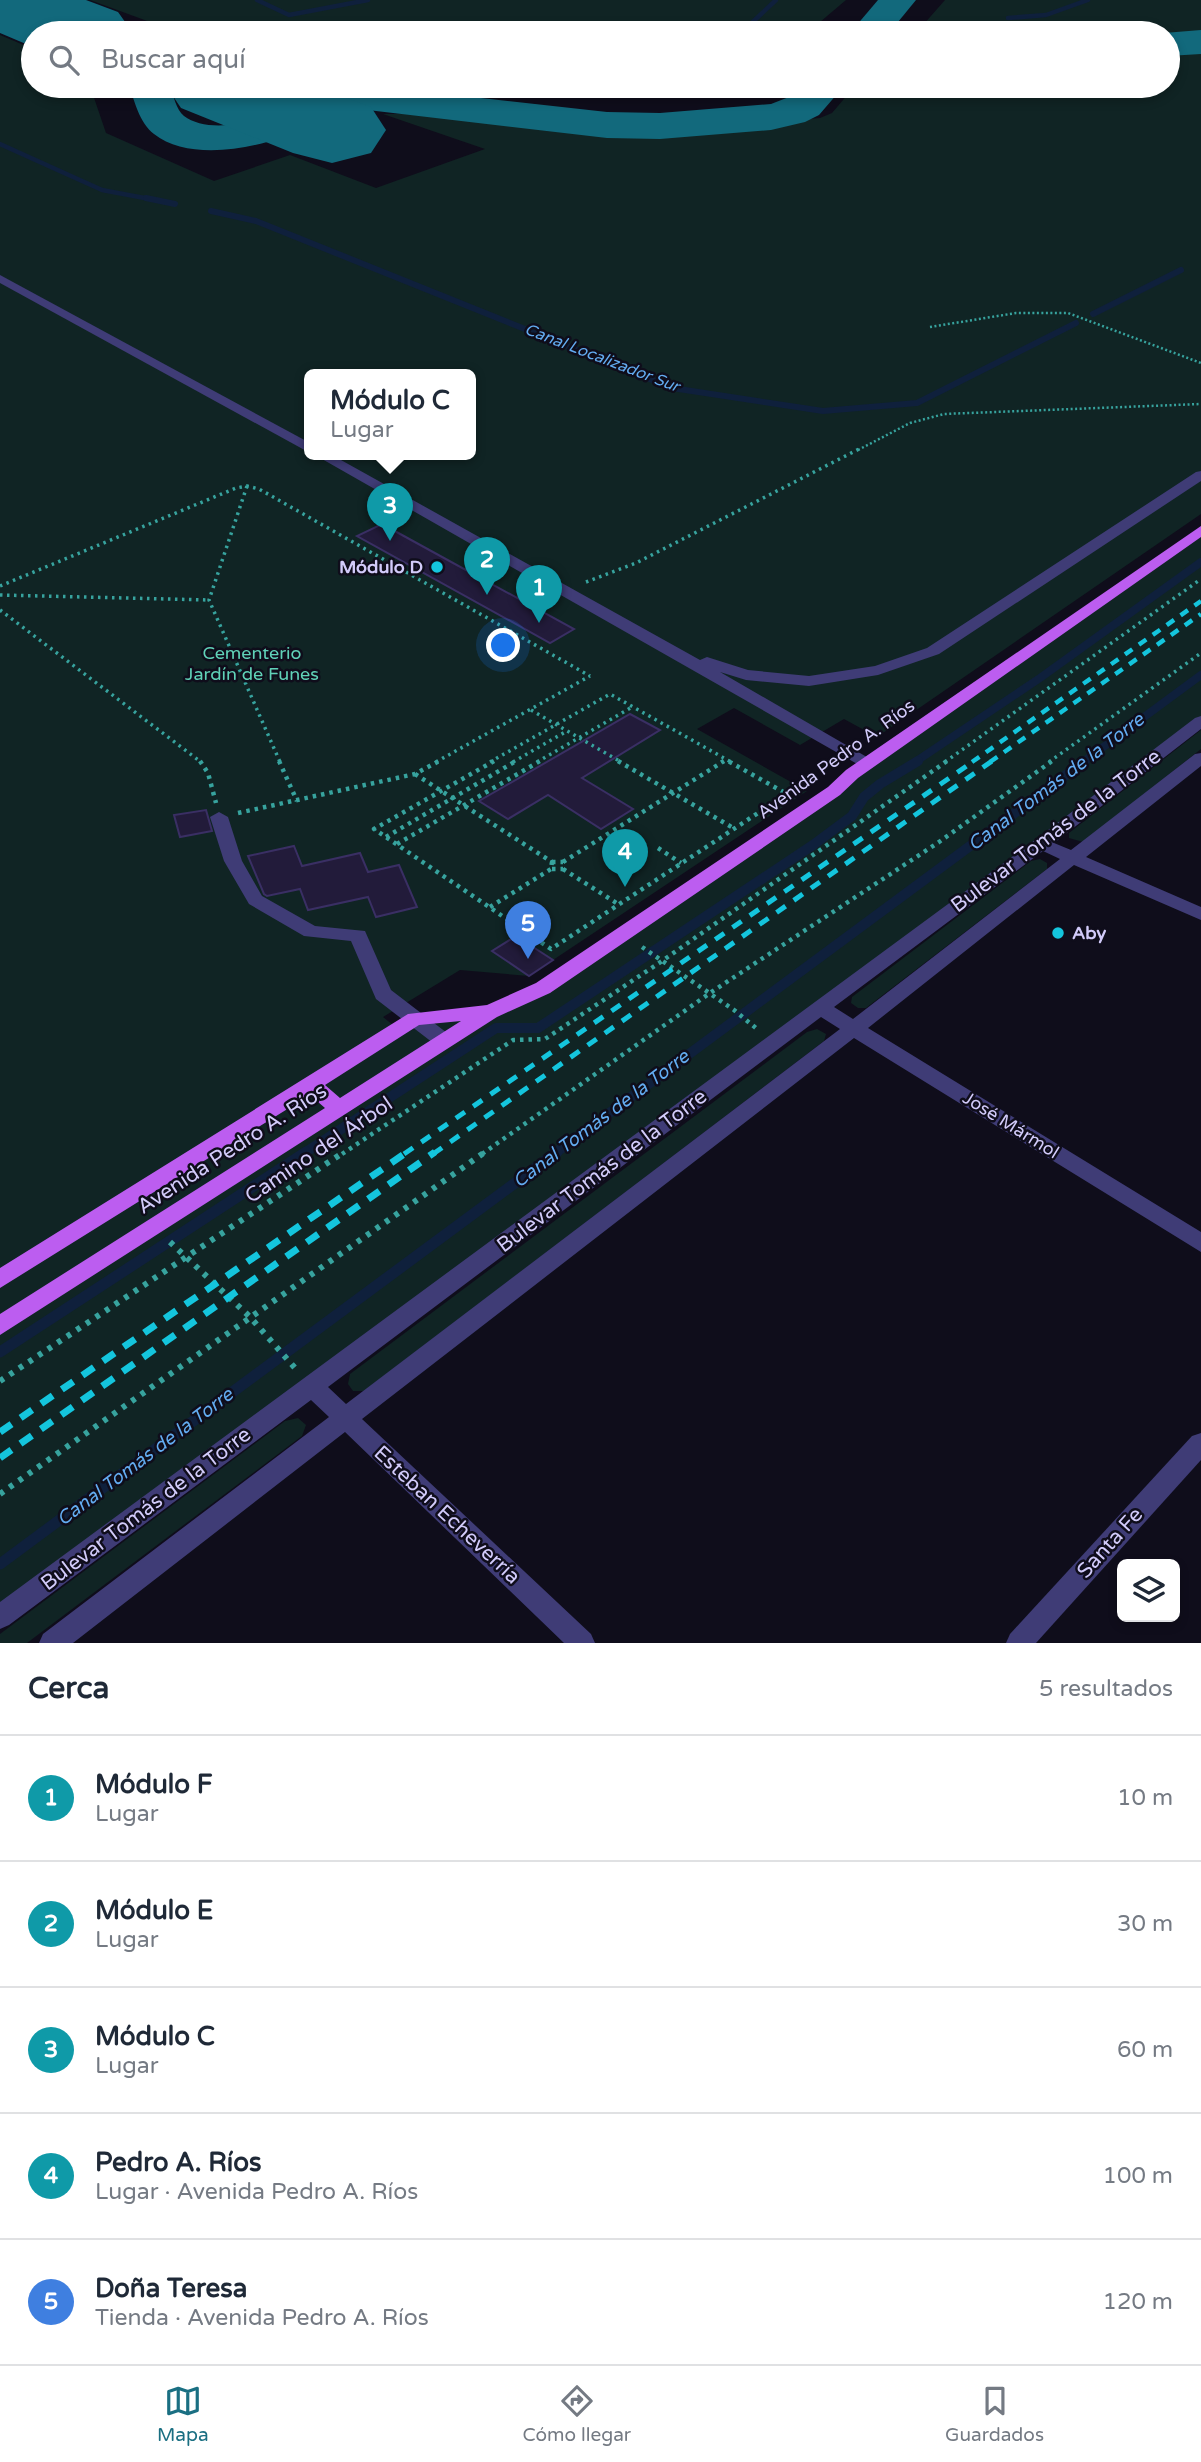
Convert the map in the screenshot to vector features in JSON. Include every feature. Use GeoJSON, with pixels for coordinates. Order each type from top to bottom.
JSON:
{"type":"FeatureCollection","features":[{"type":"Feature","properties":{"kind":"main road","name":"Avenida Pedro A. Ríos"},"geometry":{"type":"LineString","coordinates":[[0,1326],[490,1012],[542,988],[834,792],[866,764],[1201,530]]}},
{"type":"Feature","properties":{"kind":"main road","name":"Avenida Pedro A. Ríos"},"geometry":{"type":"LineString","coordinates":[[0,1279],[415,1018],[490,1012]]}},
{"type":"Feature","properties":{"kind":"main road"},"geometry":{"type":"LineString","coordinates":[[311,1084],[340,1109]]}},
{"type":"Feature","properties":{"kind":"street"},"geometry":{"type":"LineString","coordinates":[[0,278],[304,446]]}},
{"type":"Feature","properties":{"kind":"street"},"geometry":{"type":"LineString","coordinates":[[331,460],[677,653],[866,764]]}},
{"type":"Feature","properties":{"kind":"street"},"geometry":{"type":"LineString","coordinates":[[677,653],[746,675],[809,681],[878,670],[933,651],[1201,475]]}},
{"type":"Feature","properties":{"kind":"street","name":"Bulevar Tomás de la Torre"},"geometry":{"type":"LineString","coordinates":[[0,1617],[1041,844],[1201,721]]}},
{"type":"Feature","properties":{"kind":"street","name":"Bulevar Tomás de la Torre"},"geometry":{"type":"LineString","coordinates":[[52,1643],[854,1028],[1201,758]]}},
{"type":"Feature","properties":{"kind":"street"},"geometry":{"type":"LineString","coordinates":[[219,817],[233,861],[255,900],[312,932],[358,935],[383,994],[444,1041]]}},
{"type":"Feature","properties":{"kind":"street"},"geometry":{"type":"LineString","coordinates":[[1041,844],[1201,914]]}},
{"type":"Feature","properties":{"kind":"street","name":"José Mármol"},"geometry":{"type":"LineString","coordinates":[[821,1008],[1201,1243]]}},
{"type":"Feature","properties":{"kind":"street","name":"Esteban Echeverría"},"geometry":{"type":"LineString","coordinates":[[312,1386],[582,1643]]}},
{"type":"Feature","properties":{"kind":"street","name":"Santa Fe"},"geometry":{"type":"LineString","coordinates":[[1019,1643],[1201,1443]]}},
{"type":"Feature","properties":{"kind":"path"},"geometry":{"type":"LineString","coordinates":[[930,327],[979,317],[1046,311],[1068,313],[1201,363]]}},
{"type":"Feature","properties":{"kind":"path"},"geometry":{"type":"LineString","coordinates":[[565,590],[636,563],[910,423],[944,414],[1004,410],[1201,404]]}},
{"type":"Feature","properties":{"kind":"path"},"geometry":{"type":"LineString","coordinates":[[247,486],[209,600],[297,801]]}},
{"type":"Feature","properties":{"kind":"path"},"geometry":{"type":"LineString","coordinates":[[0,586],[236,488],[247,486],[259,489],[590,676],[415,774],[219,817],[208,772],[200,760],[0,610]]}},
{"type":"Feature","properties":{"kind":"path","name":"Camino del Árbol"},"geometry":{"type":"LineString","coordinates":[[0,1381],[513,1040],[545,1039],[662,961],[1201,579]]}},
{"type":"Feature","properties":{"kind":"path"},"geometry":{"type":"LineString","coordinates":[[0,595],[209,600]]}},
{"type":"Feature","properties":{"kind":"path"},"geometry":{"type":"LineString","coordinates":[[0,1494],[710,993],[939,842],[1201,653]]}},
{"type":"Feature","properties":{"kind":"path"},"geometry":{"type":"LineString","coordinates":[[610,694],[787,794],[551,949],[374,829],[557,724],[610,694]]}},
{"type":"Feature","properties":{"kind":"path"},"geometry":{"type":"LineString","coordinates":[[397,844],[632,707]]}},
{"type":"Feature","properties":{"kind":"path"},"geometry":{"type":"LineString","coordinates":[[531,709],[758,843]]}},
{"type":"Feature","properties":{"kind":"path"},"geometry":{"type":"LineString","coordinates":[[386,837],[568,731]]}},
{"type":"Feature","properties":{"kind":"path"},"geometry":{"type":"LineString","coordinates":[[415,774],[552,862],[563,862],[726,760]]}},
{"type":"Feature","properties":{"kind":"path"},"geometry":{"type":"LineString","coordinates":[[658,848],[681,863]]}},
{"type":"Feature","properties":{"kind":"path"},"geometry":{"type":"LineString","coordinates":[[551,869],[552,862]]}},
{"type":"Feature","properties":{"kind":"path"},"geometry":{"type":"LineString","coordinates":[[562,869],[563,862]]}},
{"type":"Feature","properties":{"kind":"path"},"geometry":{"type":"LineString","coordinates":[[490,907],[551,869],[562,869],[643,920]]}},
{"type":"Feature","properties":{"kind":"path"},"geometry":{"type":"LineString","coordinates":[[650,952],[734,1010],[745,1021]]}},
{"type":"Feature","properties":{"kind":"path"},"geometry":{"type":"LineString","coordinates":[[175,1247],[250,1317],[292,1364]]}},
{"type":"Feature","properties":{"kind":"green space"},"geometry":{"type":"Polygon","coordinates":[[[90,0],[846,0],[821,21],[147,21],[90,0]]]}},
{"type":"Feature","properties":{"kind":"green space"},"geometry":{"type":"Polygon","coordinates":[[[945,0],[1201,0],[1201,35],[1180,36],[1180,21],[927,21],[945,0]]]}},
{"type":"Feature","properties":{"kind":"green space","name":"Cementerio Jardín de Funes"},"geometry":{"type":"Polygon","coordinates":[[[0,35],[21,44],[21,98],[94,98],[106,133],[214,181],[290,155],[376,188],[485,149],[383,114],[427,114],[647,133],[820,118],[832,113],[845,98],[1180,98],[1180,49],[1201,47],[1201,514],[877,737],[844,719],[800,745],[734,708],[697,729],[807,791],[529,976],[460,970],[383,1017],[398,1029],[490,1012],[543,988],[1201,530],[1201,721],[0,1617],[0,35]]]}},
{"type":"Feature","properties":{"kind":"green space"},"geometry":{"type":"Polygon","coordinates":[[[1201,730],[1201,749],[1083,842],[1069,838],[1069,833],[1201,730]]]}},
{"type":"Feature","properties":{"kind":"green space"},"geometry":{"type":"Polygon","coordinates":[[[1040,859],[1047,863],[1047,869],[866,1008],[858,1008],[851,1003],[852,997],[1031,861],[1040,859]]]}},
{"type":"Feature","properties":{"kind":"green space"},"geometry":{"type":"Polygon","coordinates":[[[817,1029],[826,1034],[824,1041],[364,1391],[353,1391],[348,1384],[350,1374],[807,1032],[817,1029]]]}},
{"type":"Feature","properties":{"kind":"green space"},"geometry":{"type":"Polygon","coordinates":[[[298,1418],[306,1425],[302,1436],[27,1643],[0,1643],[0,1634],[285,1421],[298,1418]]]}},
{"type":"Feature","properties":{"kind":"building"},"geometry":{"type":"Polygon","coordinates":[[[382,524],[574,629],[550,643],[357,536],[382,524]]]}},
{"type":"Feature","properties":{"kind":"building"},"geometry":{"type":"Polygon","coordinates":[[[630,714],[660,730],[582,778],[633,809],[601,829],[548,795],[508,819],[479,801],[630,714]]]}},
{"type":"Feature","properties":{"kind":"building"},"geometry":{"type":"Polygon","coordinates":[[[206,810],[212,831],[180,837],[174,815],[206,810]]]}},
{"type":"Feature","properties":{"kind":"building"},"geometry":{"type":"Polygon","coordinates":[[[294,846],[302,866],[360,853],[368,872],[399,865],[417,907],[376,917],[368,897],[308,910],[300,889],[267,896],[248,856],[294,846]]]}},
{"type":"Feature","properties":{"kind":"building"},"geometry":{"type":"Polygon","coordinates":[[[516,936],[553,960],[529,976],[492,951],[516,936]]]}},
{"type":"Feature","properties":{"kind":"waterway"},"geometry":{"type":"LineString","coordinates":[[257,0],[289,15],[368,0]]}},
{"type":"Feature","properties":{"kind":"waterway"},"geometry":{"type":"LineString","coordinates":[[754,21],[776,0]]}},
{"type":"Feature","properties":{"kind":"waterway"},"geometry":{"type":"LineString","coordinates":[[1008,18],[1046,15],[1088,0]]}},
{"type":"Feature","properties":{"kind":"waterway"},"geometry":{"type":"LineString","coordinates":[[0,144],[102,190],[155,200]]}},
{"type":"Feature","properties":{"kind":"waterway"},"geometry":{"type":"LineString","coordinates":[[146,198],[175,204]]}},
{"type":"Feature","properties":{"kind":"waterway","name":"Canal Localizador Sur"},"geometry":{"type":"LineString","coordinates":[[211,211],[256,221],[672,388],[823,411],[917,403],[1076,323]]}},
{"type":"Feature","properties":{"kind":"waterway","name":"Canal Localizador Sur"},"geometry":{"type":"LineString","coordinates":[[1093,314],[1181,270]]}},
{"type":"Feature","properties":{"kind":"waterway"},"geometry":{"type":"LineString","coordinates":[[915,762],[1040,678],[1201,562]]}},
{"type":"Feature","properties":{"kind":"waterway","name":"Canal Tomás de la Torre"},"geometry":{"type":"LineString","coordinates":[[1083,762],[1201,675]]}},
{"type":"Feature","properties":{"kind":"waterway"},"geometry":{"type":"LineString","coordinates":[[303,1154],[496,1028],[538,1028],[813,845],[852,816],[864,797],[880,784],[918,761]]}},
{"type":"Feature","properties":{"kind":"waterway","name":"Canal Tomás de la Torre"},"geometry":{"type":"LineString","coordinates":[[554,1154],[1085,761]]}},
{"type":"Feature","properties":{"kind":"waterway"},"geometry":{"type":"LineString","coordinates":[[0,1352],[306,1152]]}},
{"type":"Feature","properties":{"kind":"waterway","name":"Canal Tomás de la Torre"},"geometry":{"type":"LineString","coordinates":[[0,1564],[557,1152]]}},
{"type":"Feature","properties":{"kind":"taxiway"},"geometry":{"type":"LineString","coordinates":[[880,21],[898,0]]}},
{"type":"Feature","properties":{"kind":"taxiway"},"geometry":{"type":"LineString","coordinates":[[1180,43],[1201,42]]}},
{"type":"Feature","properties":{"kind":"taxiway"},"geometry":{"type":"LineString","coordinates":[[154,98],[169,125],[180,131],[210,137],[244,134],[275,126],[286,120],[288,113]]}},
{"type":"Feature","properties":{"kind":"taxiway"},"geometry":{"type":"LineString","coordinates":[[371,98],[607,125],[660,126],[771,117],[790,113],[804,106],[812,98]]}},
{"type":"Feature","properties":{"kind":"taxiway"},"geometry":{"type":"LineString","coordinates":[[392,98],[411,99]]}},
{"type":"Feature","properties":{"kind":"runway"},"geometry":{"type":"LineString","coordinates":[[0,0],[53,21]]}},
{"type":"Feature","properties":{"kind":"runway"},"geometry":{"type":"LineString","coordinates":[[249,98],[332,130]]}},
{"type":"Feature","properties":{"kind":"railway"},"geometry":{"type":"LineString","coordinates":[[972,762],[1201,601]]}},
{"type":"Feature","properties":{"kind":"railway"},"geometry":{"type":"LineString","coordinates":[[990,762],[1201,614]]}},
{"type":"Feature","properties":{"kind":"railway"},"geometry":{"type":"LineString","coordinates":[[404,1154],[974,761]]}},
{"type":"Feature","properties":{"kind":"railway"},"geometry":{"type":"LineString","coordinates":[[433,1154],[992,761]]}},
{"type":"Feature","properties":{"kind":"railway"},"geometry":{"type":"LineString","coordinates":[[0,1432],[407,1152]]}},
{"type":"Feature","properties":{"kind":"railway"},"geometry":{"type":"LineString","coordinates":[[0,1458],[435,1152]]}},
{"type":"Feature","properties":{"kind":"place","name":"Módulo C"},"geometry":{"type":"Point","coordinates":[390,541]}},
{"type":"Feature","properties":{"kind":"place","name":"Módulo D"},"geometry":{"type":"Point","coordinates":[437,567]}},
{"type":"Feature","properties":{"kind":"place","name":"Módulo E"},"geometry":{"type":"Point","coordinates":[487,595]}},
{"type":"Feature","properties":{"kind":"place","name":"Módulo F"},"geometry":{"type":"Point","coordinates":[539,623]}},
{"type":"Feature","properties":{"kind":"place","name":"Pedro A. Ríos"},"geometry":{"type":"Point","coordinates":[625,887]}},
{"type":"Feature","properties":{"kind":"place","name":"Aby"},"geometry":{"type":"Point","coordinates":[1058,933]}},
{"type":"Feature","properties":{"kind":"place","name":"Doña Teresa"},"geometry":{"type":"Point","coordinates":[528,959]}}]}
